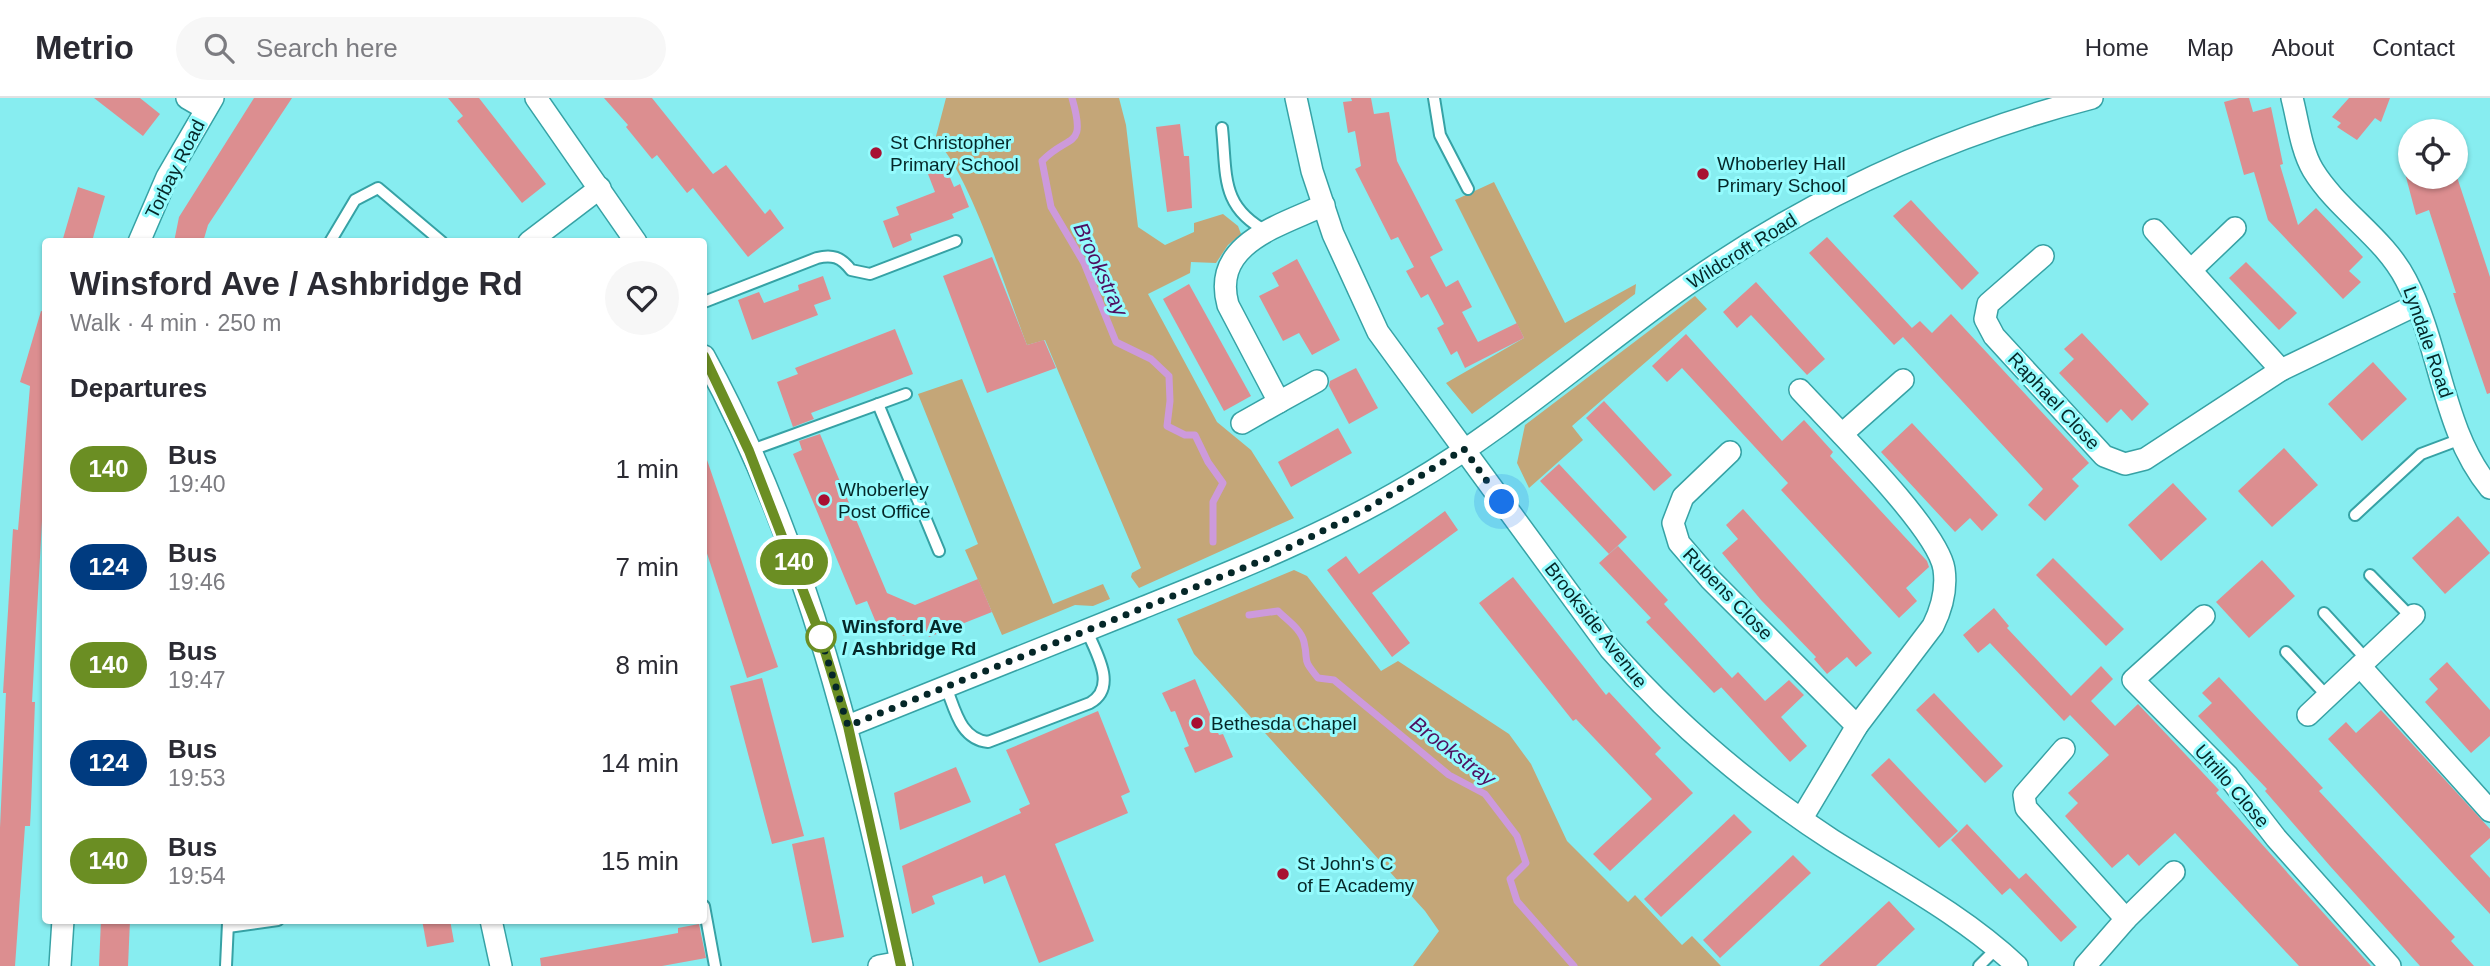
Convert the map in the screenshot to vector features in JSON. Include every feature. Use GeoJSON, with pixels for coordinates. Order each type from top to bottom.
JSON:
{"type":"FeatureCollection","features":[{"type":"Feature","properties":{"kind":"street"},"geometry":{"type":"LineString","coordinates":[[187,98],[209,104]]}},
{"type":"Feature","properties":{"kind":"street"},"geometry":{"type":"LineString","coordinates":[[536,98],[633,238]]}},
{"type":"Feature","properties":{"kind":"street","name":"Brookside Avenue"},"geometry":{"type":"LineString","coordinates":[[1296,98],[1333,234],[1378,332],[1610,649],[1649,693],[1706,746],[1802,818],[1997,948],[2017,966]]}},
{"type":"Feature","properties":{"kind":"street","name":"Wildcroft Road"},"geometry":{"type":"LineString","coordinates":[[848,726],[1252,565],[1367,509],[1464,449],[1684,287],[1802,213],[1933,148],[2045,110],[2092,98]]}},
{"type":"Feature","properties":{"kind":"street","name":"Lyndale Road"},"geometry":{"type":"LineString","coordinates":[[2292,98],[2307,156],[2315,174],[2398,266],[2416,305],[2461,439],[2490,488]]}},
{"type":"Feature","properties":{"kind":"street","name":"Torbay Road"},"geometry":{"type":"LineString","coordinates":[[141,238],[167,177],[209,104]]}},
{"type":"Feature","properties":{"kind":"street"},"geometry":{"type":"LineString","coordinates":[[534,238],[600,188]]}},
{"type":"Feature","properties":{"kind":"street"},"geometry":{"type":"LineString","coordinates":[[1279,402],[1228,305],[1224,291],[1230,260],[1237,251],[1268,232],[1324,205]]}},
{"type":"Feature","properties":{"kind":"street"},"geometry":{"type":"LineString","coordinates":[[2191,271],[2235,228]]}},
{"type":"Feature","properties":{"kind":"street"},"geometry":{"type":"LineString","coordinates":[[2154,230],[2281,370]]}},
{"type":"Feature","properties":{"kind":"street","name":"Raphael Close"},"geometry":{"type":"LineString","coordinates":[[2043,256],[1988,304],[1985,319],[1994,336],[2104,456],[2125,464],[2145,459],[2281,370],[2416,305]]}},
{"type":"Feature","properties":{"kind":"street"},"geometry":{"type":"LineString","coordinates":[[707,362],[749,451],[798,571],[848,726],[901,964],[879,966]]}},
{"type":"Feature","properties":{"kind":"street"},"geometry":{"type":"LineString","coordinates":[[1842,434],[1903,380]]}},
{"type":"Feature","properties":{"kind":"street"},"geometry":{"type":"LineString","coordinates":[[1242,423],[1317,381]]}},
{"type":"Feature","properties":{"kind":"street"},"geometry":{"type":"LineString","coordinates":[[1800,390],[1932,537],[1944,568],[1942,608],[1933,626],[1857,726],[1802,818]]}},
{"type":"Feature","properties":{"kind":"street","name":"Rubens Close"},"geometry":{"type":"LineString","coordinates":[[1730,452],[1683,497],[1673,523],[1679,542],[1710,579],[1857,726]]}},
{"type":"Feature","properties":{"kind":"street","name":"Utrillo Close"},"geometry":{"type":"LineString","coordinates":[[2204,616],[2133,680],[2228,776],[2276,838],[2390,966]]}},
{"type":"Feature","properties":{"kind":"street"},"geometry":{"type":"LineString","coordinates":[[2308,715],[2413,616]]}},
{"type":"Feature","properties":{"kind":"street"},"geometry":{"type":"LineString","coordinates":[[2363,663],[2490,811]]}},
{"type":"Feature","properties":{"kind":"street"},"geometry":{"type":"LineString","coordinates":[[2064,750],[2029,786],[2024,795],[2026,808],[2126,919]]}},
{"type":"Feature","properties":{"kind":"street"},"geometry":{"type":"LineString","coordinates":[[2085,966],[2126,919],[2174,872]]}},
{"type":"Feature","properties":{"kind":"street"},"geometry":{"type":"LineString","coordinates":[[60,966],[63,924]]}},
{"type":"Feature","properties":{"kind":"street"},"geometry":{"type":"LineString","coordinates":[[492,924],[501,966]]}},
{"type":"Feature","properties":{"kind":"lane"},"geometry":{"type":"LineString","coordinates":[[1434,98],[1440,135],[1468,189]]}},
{"type":"Feature","properties":{"kind":"lane"},"geometry":{"type":"LineString","coordinates":[[1222,128],[1229,197],[1238,212],[1268,232]]}},
{"type":"Feature","properties":{"kind":"lane"},"geometry":{"type":"LineString","coordinates":[[332,238],[355,200],[378,188],[437,238]]}},
{"type":"Feature","properties":{"kind":"lane"},"geometry":{"type":"LineString","coordinates":[[707,301],[817,258],[835,257],[851,270],[870,274],[956,241]]}},
{"type":"Feature","properties":{"kind":"lane"},"geometry":{"type":"LineString","coordinates":[[749,451],[906,394]]}},
{"type":"Feature","properties":{"kind":"lane"},"geometry":{"type":"LineString","coordinates":[[878,404],[939,551]]}},
{"type":"Feature","properties":{"kind":"lane"},"geometry":{"type":"LineString","coordinates":[[2355,514],[2421,454],[2461,439]]}},
{"type":"Feature","properties":{"kind":"lane"},"geometry":{"type":"LineString","coordinates":[[2370,575],[2413,616]]}},
{"type":"Feature","properties":{"kind":"lane"},"geometry":{"type":"LineString","coordinates":[[2324,613],[2363,663]]}},
{"type":"Feature","properties":{"kind":"lane"},"geometry":{"type":"LineString","coordinates":[[946,687],[962,724],[972,738],[979,741],[996,740],[1078,708],[1095,700],[1105,681],[1087,631]]}},
{"type":"Feature","properties":{"kind":"lane"},"geometry":{"type":"LineString","coordinates":[[2286,652],[2328,697]]}},
{"type":"Feature","properties":{"kind":"lane"},"geometry":{"type":"LineString","coordinates":[[707,922],[715,966]]}},
{"type":"Feature","properties":{"kind":"lane"},"geometry":{"type":"LineString","coordinates":[[226,966],[228,924]]}},
{"type":"Feature","properties":{"kind":"lane"},"geometry":{"type":"LineString","coordinates":[[1979,966],[1997,948]]}},
{"type":"Feature","properties":{"kind":"shaded area"},"geometry":{"type":"Polygon","coordinates":[[[946,98],[1119,98],[1126,125],[1138,227],[1165,245],[1194,232],[1194,223],[1223,214],[1238,226],[1241,234],[1228,245],[1216,263],[1191,262],[1190,273],[1148,294],[1217,422],[1251,450],[1294,518],[1139,588],[1131,577],[1132,573],[1141,568],[1045,340],[1027,345],[974,205],[948,155],[935,140],[946,98]]]}},
{"type":"Feature","properties":{"kind":"shaded area"},"geometry":{"type":"Polygon","coordinates":[[[1494,182],[1565,323],[1636,284],[1635,294],[1472,414],[1446,383],[1524,338],[1455,200],[1494,182]]]}},
{"type":"Feature","properties":{"kind":"shaded area"},"geometry":{"type":"Polygon","coordinates":[[[1695,296],[1707,309],[1572,426],[1583,440],[1529,488],[1517,463],[1525,425],[1695,296]]]}},
{"type":"Feature","properties":{"kind":"shaded area"},"geometry":{"type":"Polygon","coordinates":[[[962,379],[1053,604],[1103,584],[1110,599],[1093,606],[1075,605],[1002,635],[965,550],[978,544],[918,394],[962,379]]]}},
{"type":"Feature","properties":{"kind":"shaded area"},"geometry":{"type":"Polygon","coordinates":[[[1294,570],[1307,576],[1381,671],[1398,661],[1509,734],[1531,764],[1567,841],[1628,902],[1635,895],[1682,945],[1692,936],[1721,966],[1413,966],[1439,931],[1425,911],[1194,654],[1177,619],[1294,570]]]}},
{"type":"Feature","properties":{"kind":"building"},"geometry":{"type":"Polygon","coordinates":[[[94,98],[140,98],[160,114],[143,136],[94,98]]]}},
{"type":"Feature","properties":{"kind":"building"},"geometry":{"type":"Polygon","coordinates":[[[254,98],[292,98],[208,225],[204,238],[175,238],[179,217],[254,98]]]}},
{"type":"Feature","properties":{"kind":"building"},"geometry":{"type":"Polygon","coordinates":[[[448,98],[479,98],[546,184],[522,203],[457,121],[463,116],[448,98]]]}},
{"type":"Feature","properties":{"kind":"building"},"geometry":{"type":"Polygon","coordinates":[[[604,98],[652,98],[713,174],[726,165],[765,214],[770,209],[784,228],[748,257],[693,188],[687,193],[657,155],[652,159],[626,127],[628,125],[604,98]]]}},
{"type":"Feature","properties":{"kind":"building"},"geometry":{"type":"Polygon","coordinates":[[[1351,98],[1371,98],[1374,114],[1389,112],[1397,161],[1443,250],[1430,257],[1446,287],[1458,280],[1472,307],[1462,312],[1478,342],[1517,323],[1524,338],[1465,368],[1457,351],[1451,355],[1437,328],[1444,324],[1428,294],[1421,298],[1406,271],[1414,267],[1398,237],[1391,240],[1355,169],[1361,166],[1355,131],[1348,133],[1343,102],[1352,101],[1351,98]]]}},
{"type":"Feature","properties":{"kind":"building"},"geometry":{"type":"Polygon","coordinates":[[[2249,98],[2253,112],[2271,107],[2283,164],[2280,165],[2298,225],[2316,208],[2363,257],[2349,271],[2361,282],[2343,299],[2268,220],[2254,172],[2244,175],[2224,102],[2249,98]]]}},
{"type":"Feature","properties":{"kind":"building"},"geometry":{"type":"Polygon","coordinates":[[[2349,98],[2390,98],[2381,122],[2375,118],[2357,140],[2337,127],[2341,123],[2332,117],[2349,98]]]}},
{"type":"Feature","properties":{"kind":"building"},"geometry":{"type":"Polygon","coordinates":[[[1180,124],[1184,156],[1189,156],[1192,208],[1167,212],[1156,127],[1180,124]]]}},
{"type":"Feature","properties":{"kind":"building"},"geometry":{"type":"Polygon","coordinates":[[[946,168],[954,187],[960,184],[969,207],[952,214],[954,218],[910,234],[912,240],[893,248],[883,221],[899,215],[896,207],[935,192],[928,174],[946,168]]]}},
{"type":"Feature","properties":{"kind":"building"},"geometry":{"type":"Polygon","coordinates":[[[78,187],[105,196],[93,238],[63,238],[78,187]]]}},
{"type":"Feature","properties":{"kind":"building"},"geometry":{"type":"Polygon","coordinates":[[[2409,189],[2461,189],[2490,277],[2490,393],[2487,394],[2456,303],[2453,293],[2456,293],[2429,210],[2416,215],[2409,189]]]}},
{"type":"Feature","properties":{"kind":"building"},"geometry":{"type":"Polygon","coordinates":[[[1911,200],[1979,273],[1962,290],[1893,216],[1911,200]]]}},
{"type":"Feature","properties":{"kind":"building"},"geometry":{"type":"Polygon","coordinates":[[[1827,237],[1912,328],[1920,321],[1932,333],[1951,314],[2089,463],[2072,479],[2079,486],[2045,521],[2028,505],[2043,489],[1903,337],[1894,345],[1809,253],[1827,237]]]}},
{"type":"Feature","properties":{"kind":"building"},"geometry":{"type":"Polygon","coordinates":[[[992,257],[1027,345],[1044,340],[1056,368],[987,393],[943,276],[992,257]]]}},
{"type":"Feature","properties":{"kind":"building"},"geometry":{"type":"Polygon","coordinates":[[[1297,259],[1340,340],[1312,355],[1299,333],[1283,341],[1259,296],[1279,286],[1272,273],[1297,259]]]}},
{"type":"Feature","properties":{"kind":"building"},"geometry":{"type":"Polygon","coordinates":[[[2246,262],[2297,313],[2279,330],[2229,278],[2246,262]]]}},
{"type":"Feature","properties":{"kind":"building"},"geometry":{"type":"Polygon","coordinates":[[[823,276],[831,299],[814,305],[818,315],[752,340],[738,300],[759,292],[764,303],[799,290],[798,285],[823,276]]]}},
{"type":"Feature","properties":{"kind":"building"},"geometry":{"type":"Polygon","coordinates":[[[1756,282],[1825,359],[1807,375],[1751,315],[1737,328],[1723,312],[1756,282]]]}},
{"type":"Feature","properties":{"kind":"building"},"geometry":{"type":"Polygon","coordinates":[[[1189,284],[1251,396],[1224,411],[1163,299],[1189,284]]]}},
{"type":"Feature","properties":{"kind":"building"},"geometry":{"type":"Polygon","coordinates":[[[42,311],[42,521],[32,702],[35,702],[30,826],[25,826],[15,966],[0,966],[0,828],[6,693],[3,693],[13,529],[18,530],[30,386],[20,382],[42,311]]]}},
{"type":"Feature","properties":{"kind":"building"},"geometry":{"type":"Polygon","coordinates":[[[895,329],[913,374],[811,413],[814,419],[793,427],[777,382],[798,374],[795,368],[895,329]]]}},
{"type":"Feature","properties":{"kind":"building"},"geometry":{"type":"Polygon","coordinates":[[[2082,333],[2149,404],[2132,421],[2121,409],[2107,423],[2059,373],[2074,359],[2064,349],[2082,333]]]}},
{"type":"Feature","properties":{"kind":"building"},"geometry":{"type":"Polygon","coordinates":[[[1686,334],[1782,441],[1804,420],[1833,452],[1830,456],[1927,561],[1929,567],[1906,588],[1917,601],[1899,618],[1781,490],[1788,483],[1682,368],[1667,382],[1652,366],[1686,334]]]}},
{"type":"Feature","properties":{"kind":"building"},"geometry":{"type":"Polygon","coordinates":[[[2373,362],[2407,399],[2362,441],[2328,404],[2373,362]]]}},
{"type":"Feature","properties":{"kind":"building"},"geometry":{"type":"Polygon","coordinates":[[[1356,368],[1378,408],[1349,424],[1329,386],[1330,381],[1356,368]]]}},
{"type":"Feature","properties":{"kind":"building"},"geometry":{"type":"Polygon","coordinates":[[[1604,401],[1672,475],[1654,491],[1586,418],[1604,401]]]}},
{"type":"Feature","properties":{"kind":"building"},"geometry":{"type":"Polygon","coordinates":[[[1912,423],[1998,515],[1982,531],[1970,518],[1955,532],[1881,452],[1912,423]]]}},
{"type":"Feature","properties":{"kind":"building"},"geometry":{"type":"Polygon","coordinates":[[[1338,428],[1352,453],[1291,487],[1278,462],[1338,428]]]}},
{"type":"Feature","properties":{"kind":"building"},"geometry":{"type":"Polygon","coordinates":[[[820,434],[887,593],[915,605],[978,579],[992,612],[929,637],[925,628],[903,636],[877,625],[867,601],[856,605],[793,454],[802,450],[799,441],[820,434]]]}},
{"type":"Feature","properties":{"kind":"building"},"geometry":{"type":"Polygon","coordinates":[[[2284,448],[2318,485],[2272,527],[2238,491],[2284,448]]]}},
{"type":"Feature","properties":{"kind":"building"},"geometry":{"type":"Polygon","coordinates":[[[707,460],[778,667],[747,678],[707,553],[707,460]]]}},
{"type":"Feature","properties":{"kind":"building"},"geometry":{"type":"Polygon","coordinates":[[[1559,464],[1627,537],[1609,554],[1540,481],[1559,464]]]}},
{"type":"Feature","properties":{"kind":"building"},"geometry":{"type":"Polygon","coordinates":[[[2173,483],[2207,519],[2161,561],[2128,525],[2173,483]]]}},
{"type":"Feature","properties":{"kind":"building"},"geometry":{"type":"Polygon","coordinates":[[[1743,509],[1872,653],[1856,667],[1847,657],[1827,674],[1814,659],[1816,657],[1761,600],[1722,553],[1738,539],[1726,525],[1743,509]]]}},
{"type":"Feature","properties":{"kind":"building"},"geometry":{"type":"Polygon","coordinates":[[[1445,511],[1458,530],[1372,593],[1410,643],[1392,657],[1327,570],[1346,556],[1359,574],[1445,511]]]}},
{"type":"Feature","properties":{"kind":"building"},"geometry":{"type":"Polygon","coordinates":[[[2458,516],[2490,553],[2445,594],[2412,558],[2458,516]]]}},
{"type":"Feature","properties":{"kind":"building"},"geometry":{"type":"Polygon","coordinates":[[[1618,546],[1668,600],[1664,604],[1732,678],[1738,672],[1765,701],[1789,680],[1804,695],[1781,717],[1807,746],[1790,762],[1721,687],[1714,693],[1646,622],[1651,618],[1599,563],[1618,546]]]}},
{"type":"Feature","properties":{"kind":"building"},"geometry":{"type":"Polygon","coordinates":[[[2053,558],[2124,629],[2106,646],[2036,575],[2053,558]]]}},
{"type":"Feature","properties":{"kind":"building"},"geometry":{"type":"Polygon","coordinates":[[[2262,560],[2295,596],[2249,638],[2216,602],[2262,560]]]}},
{"type":"Feature","properties":{"kind":"building"},"geometry":{"type":"Polygon","coordinates":[[[1513,577],[1606,695],[1609,692],[1661,748],[1655,754],[1693,793],[1610,871],[1593,854],[1652,799],[1576,719],[1573,721],[1479,603],[1513,577]]]}},
{"type":"Feature","properties":{"kind":"building"},"geometry":{"type":"Polygon","coordinates":[[[1994,608],[2009,626],[2007,628],[2071,696],[2101,666],[2113,679],[2091,701],[2115,726],[2138,704],[2219,790],[2216,793],[2371,966],[2299,966],[2175,833],[2139,866],[2128,854],[2112,868],[2065,816],[2078,803],[2068,793],[2109,755],[2070,715],[2064,721],[1990,643],[1978,653],[1963,635],[1994,608]]]}},
{"type":"Feature","properties":{"kind":"building"},"geometry":{"type":"Polygon","coordinates":[[[2447,662],[2490,710],[2490,736],[2471,753],[2425,702],[2438,689],[2429,679],[2447,662]]]}},
{"type":"Feature","properties":{"kind":"building"},"geometry":{"type":"Polygon","coordinates":[[[2219,677],[2323,788],[2319,791],[2455,937],[2451,941],[2474,966],[2420,966],[2330,866],[2265,791],[2267,789],[2198,716],[2212,703],[2202,693],[2219,677]]]}},
{"type":"Feature","properties":{"kind":"building"},"geometry":{"type":"Polygon","coordinates":[[[762,678],[804,836],[772,844],[730,686],[762,678]]]}},
{"type":"Feature","properties":{"kind":"building","name":"Bethesda Chapel"},"geometry":{"type":"Polygon","coordinates":[[[1195,679],[1219,735],[1223,734],[1233,757],[1195,773],[1184,748],[1189,746],[1175,711],[1171,712],[1162,693],[1195,679]]]}},
{"type":"Feature","properties":{"kind":"building"},"geometry":{"type":"Polygon","coordinates":[[[1934,693],[2003,766],[1985,783],[1916,710],[1934,693]]]}},
{"type":"Feature","properties":{"kind":"building"},"geometry":{"type":"Polygon","coordinates":[[[2381,710],[2490,829],[2490,838],[2470,856],[2490,878],[2490,914],[2328,739],[2346,722],[2356,733],[2381,710]]]}},
{"type":"Feature","properties":{"kind":"building"},"geometry":{"type":"Polygon","coordinates":[[[1098,711],[1130,792],[1121,796],[1128,813],[1055,844],[1094,941],[1039,963],[1005,875],[984,884],[982,876],[932,896],[935,904],[912,914],[902,866],[1021,813],[1019,809],[1030,804],[1006,750],[1098,711]]]}},
{"type":"Feature","properties":{"kind":"building"},"geometry":{"type":"Polygon","coordinates":[[[1889,758],[1958,831],[1939,848],[1871,775],[1889,758]]]}},
{"type":"Feature","properties":{"kind":"building"},"geometry":{"type":"Polygon","coordinates":[[[956,767],[971,802],[900,830],[894,793],[956,767]]]}},
{"type":"Feature","properties":{"kind":"building"},"geometry":{"type":"Polygon","coordinates":[[[1734,814],[1752,832],[1661,917],[1644,899],[1734,814]]]}},
{"type":"Feature","properties":{"kind":"building"},"geometry":{"type":"Polygon","coordinates":[[[1967,824],[2019,879],[2026,873],[2077,927],[2061,942],[2010,888],[2002,895],[1951,840],[1967,824]]]}},
{"type":"Feature","properties":{"kind":"building"},"geometry":{"type":"Polygon","coordinates":[[[824,837],[844,937],[812,943],[792,844],[824,837]]]}},
{"type":"Feature","properties":{"kind":"building"},"geometry":{"type":"Polygon","coordinates":[[[1793,855],[1811,873],[1720,958],[1703,940],[1793,855]]]}},
{"type":"Feature","properties":{"kind":"building"},"geometry":{"type":"Polygon","coordinates":[[[1889,901],[1915,929],[1876,966],[1819,966],[1889,901]]]}},
{"type":"Feature","properties":{"kind":"building"},"geometry":{"type":"Polygon","coordinates":[[[101,924],[130,924],[128,966],[99,966],[101,924]]]}},
{"type":"Feature","properties":{"kind":"building"},"geometry":{"type":"Polygon","coordinates":[[[423,924],[451,924],[454,942],[427,947],[423,924]]]}},
{"type":"Feature","properties":{"kind":"building"},"geometry":{"type":"Polygon","coordinates":[[[699,924],[706,958],[662,966],[541,966],[540,958],[678,933],[678,928],[699,924]]]}},
{"type":"Feature","properties":{"kind":"waterway","name":"Brookstray"},"geometry":{"type":"LineString","coordinates":[[1072,98],[1076,114],[1076,133],[1042,161],[1051,207],[1084,263],[1116,342],[1151,359],[1169,376],[1167,426],[1185,435],[1195,435],[1208,462],[1223,483],[1213,502],[1213,542]]}},
{"type":"Feature","properties":{"kind":"waterway","name":"Brookstray"},"geometry":{"type":"LineString","coordinates":[[1249,615],[1278,611],[1300,633],[1307,663],[1318,678],[1334,680],[1449,775],[1485,794],[1517,836],[1526,863],[1510,879],[1517,901],[1574,966]]}},
{"type":"Feature","properties":{"kind":"bus line","name":"140"},"geometry":{"type":"LineString","coordinates":[[707,362],[749,451],[798,571],[835,680],[866,799],[901,966]]}},
{"type":"Feature","properties":{"kind":"place","name":"St Christopher Primary School"},"geometry":{"type":"Point","coordinates":[876,153]}},
{"type":"Feature","properties":{"kind":"place","name":"Whoberley Hall Primary School"},"geometry":{"type":"Point","coordinates":[1703,174]}},
{"type":"Feature","properties":{"kind":"place","name":"Whoberley Post Office"},"geometry":{"type":"Point","coordinates":[824,500]}},
{"type":"Feature","properties":{"kind":"place","name":"Winsford Ave / Ashbridge Rd"},"geometry":{"type":"Point","coordinates":[821,637]}},
{"type":"Feature","properties":{"kind":"place","name":"Bethesda Chapel"},"geometry":{"type":"Point","coordinates":[1197,723]}},
{"type":"Feature","properties":{"kind":"place","name":"St John's C of E Academy"},"geometry":{"type":"Point","coordinates":[1283,874]}},
{"type":"Feature","properties":{"kind":"route"},"geometry":{"type":"LineString","coordinates":[[821,637],[819,632],[848,726],[1268,558],[1367,509],[1415,482],[1464,449],[1502,502]]}}]}
